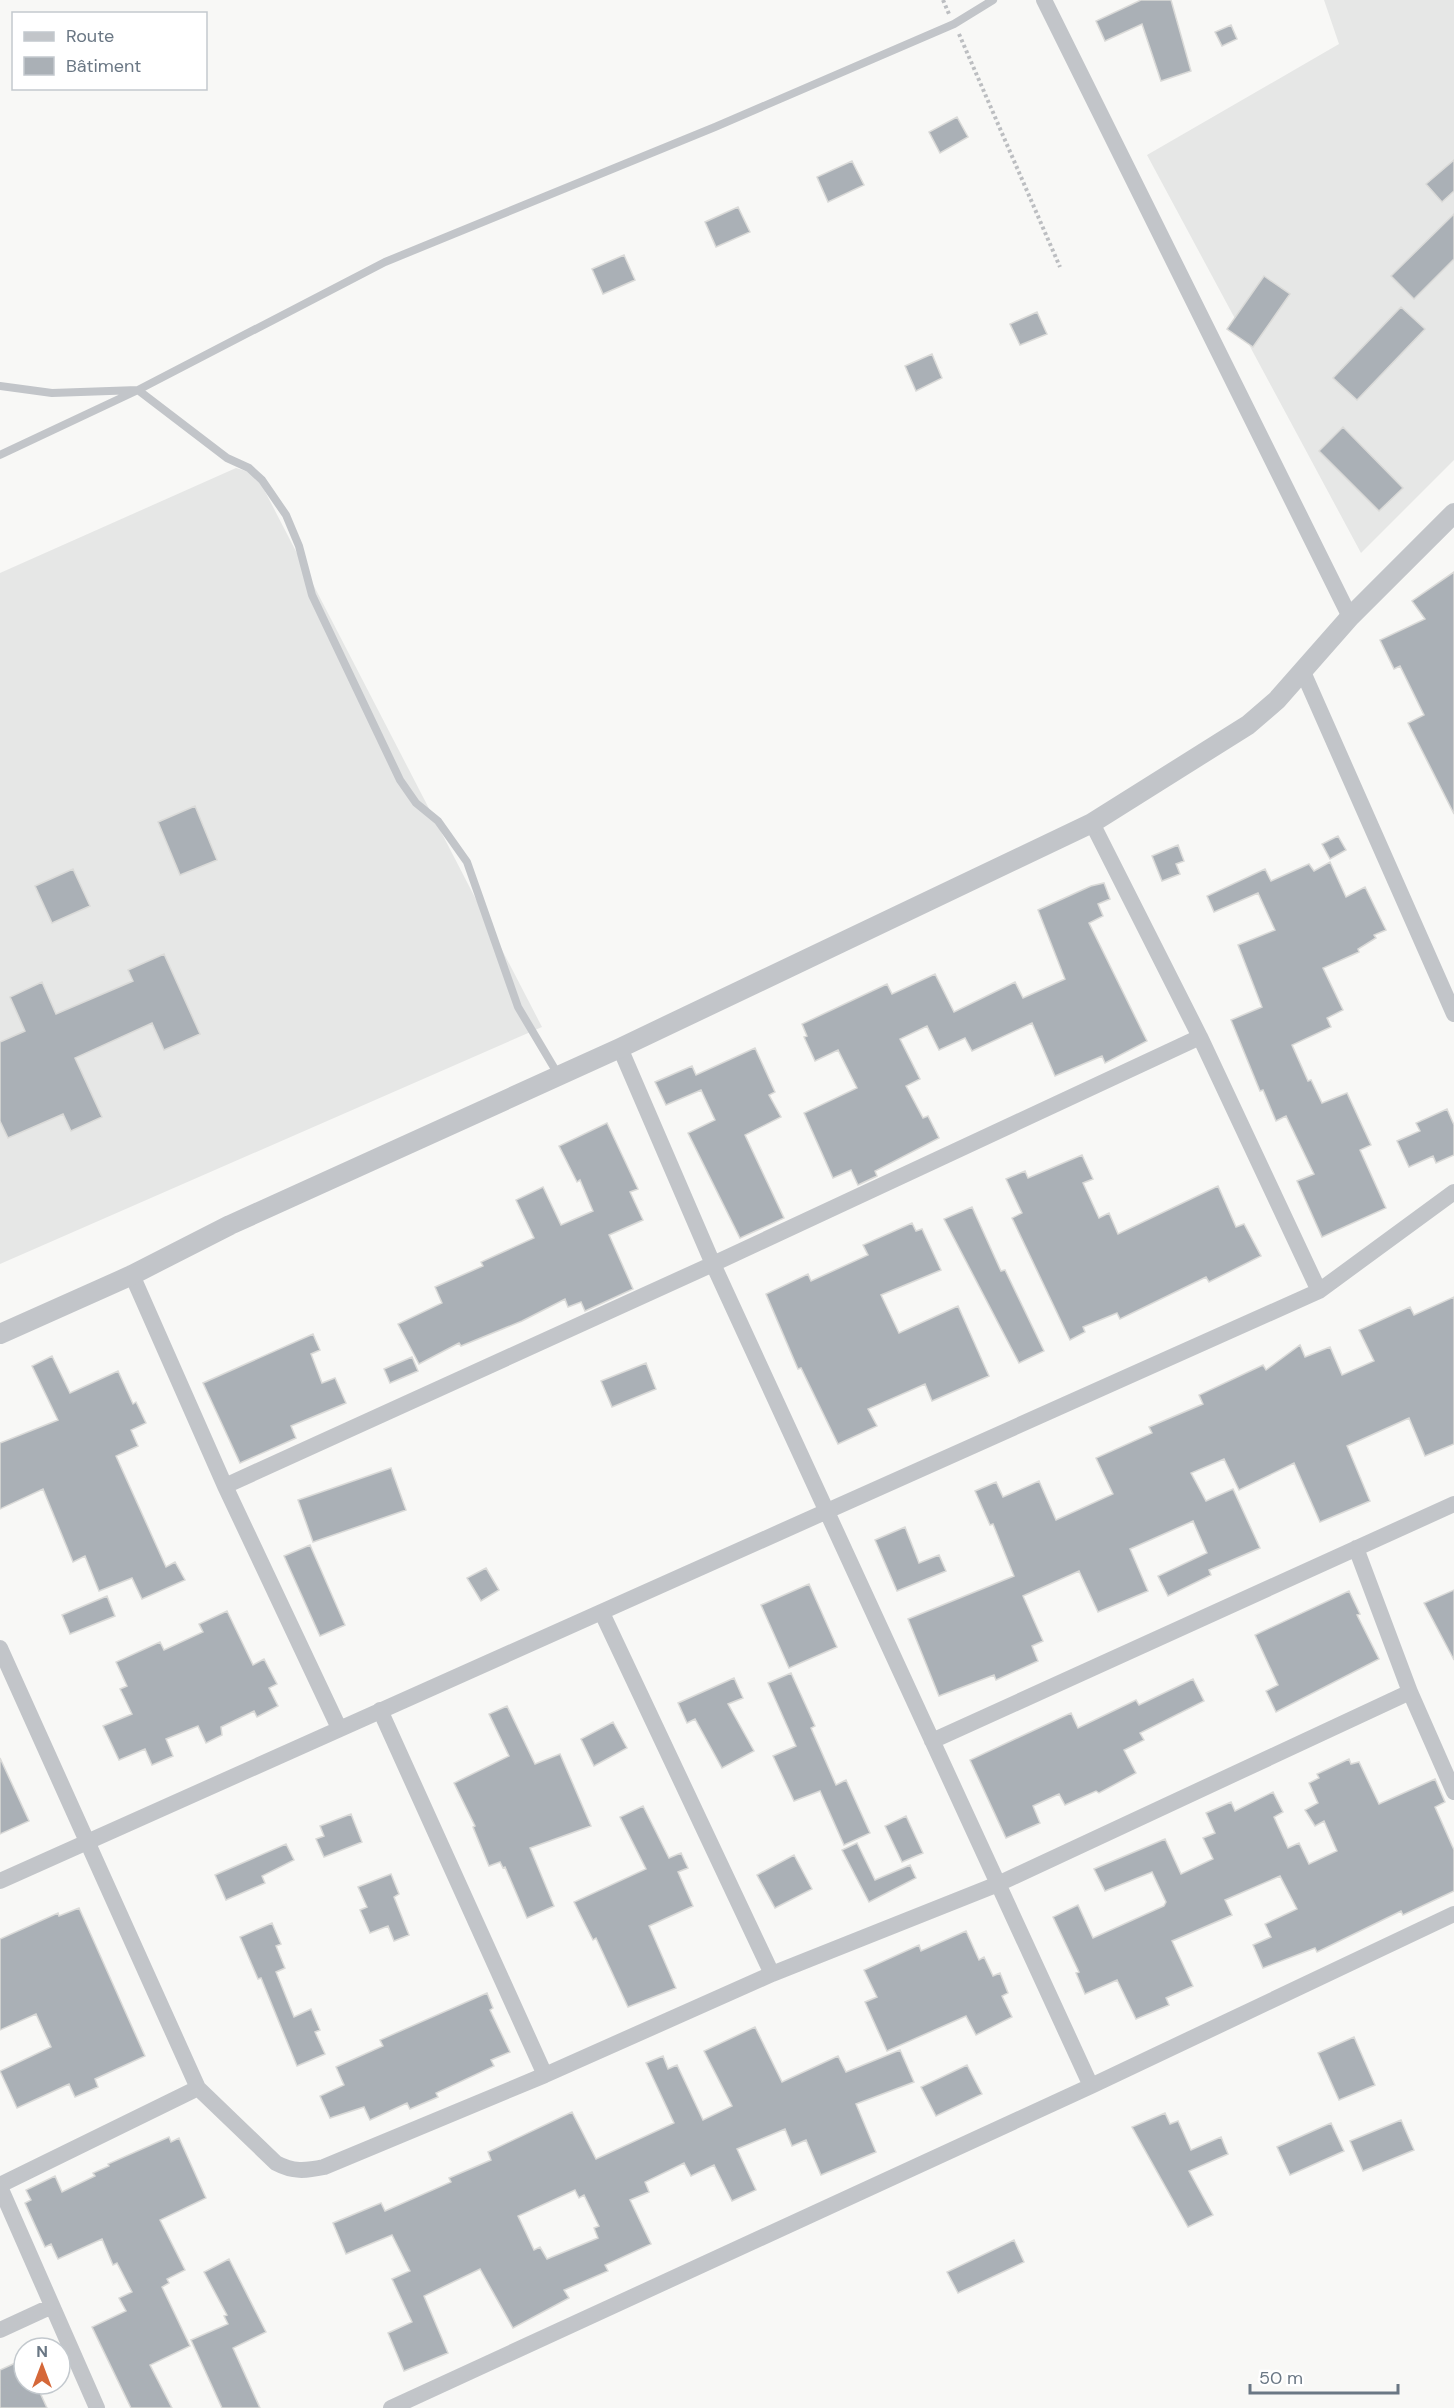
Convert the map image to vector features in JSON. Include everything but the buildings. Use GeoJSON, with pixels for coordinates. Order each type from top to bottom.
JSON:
{"type":"FeatureCollection","features":[{"type":"Feature","properties":{"kind":"street"},"geometry":{"type":"LineString","coordinates":[[1044,0],[1350,617]]}},
{"type":"Feature","properties":{"kind":"street"},"geometry":{"type":"LineString","coordinates":[[0,1334],[132,1275],[230,1224],[620,1048],[1092,823],[1248,725],[1303,672],[1350,617],[1454,513]]}},
{"type":"Feature","properties":{"kind":"street"},"geometry":{"type":"LineString","coordinates":[[1303,672],[1454,1014]]}},
{"type":"Feature","properties":{"kind":"street"},"geometry":{"type":"LineString","coordinates":[[1092,823],[1200,1037],[1319,1291]]}},
{"type":"Feature","properties":{"kind":"street"},"geometry":{"type":"LineString","coordinates":[[225,1486],[713,1264],[1200,1037]]}},
{"type":"Feature","properties":{"kind":"street"},"geometry":{"type":"LineString","coordinates":[[620,1048],[713,1264],[1091,2086]]}},
{"type":"Feature","properties":{"kind":"street"},"geometry":{"type":"LineString","coordinates":[[0,1881],[87,1840],[602,1613],[1319,1291],[1454,1192]]}},
{"type":"Feature","properties":{"kind":"street"},"geometry":{"type":"LineString","coordinates":[[132,1275],[225,1486],[339,1728]]}},
{"type":"Feature","properties":{"kind":"street"},"geometry":{"type":"LineString","coordinates":[[932,1741],[1454,1504]]}},
{"type":"Feature","properties":{"kind":"street"},"geometry":{"type":"LineString","coordinates":[[1356,1548],[1410,1692],[1454,1792]]}},
{"type":"Feature","properties":{"kind":"street"},"geometry":{"type":"LineString","coordinates":[[602,1613],[772,1974]]}},
{"type":"Feature","properties":{"kind":"street"},"geometry":{"type":"LineString","coordinates":[[0,1648],[198,2088],[276,2163],[289,2169],[302,2171],[324,2168],[545,2075],[772,1974],[998,1884],[1410,1692]]}},
{"type":"Feature","properties":{"kind":"street"},"geometry":{"type":"LineString","coordinates":[[380,1710],[545,2075]]}},
{"type":"Feature","properties":{"kind":"street"},"geometry":{"type":"LineString","coordinates":[[391,2408],[1091,2086],[1454,1914]]}},
{"type":"Feature","properties":{"kind":"street"},"geometry":{"type":"LineString","coordinates":[[97,2408],[50,2307],[0,2186],[198,2088]]}},
{"type":"Feature","properties":{"kind":"street"},"geometry":{"type":"LineString","coordinates":[[0,2330],[50,2307]]}},
{"type":"Feature","properties":{"kind":"lane"},"geometry":{"type":"LineString","coordinates":[[0,455],[138,390],[385,262],[705,132],[954,24],[993,0]]}},
{"type":"Feature","properties":{"kind":"lane"},"geometry":{"type":"LineString","coordinates":[[0,386],[52,393],[138,390],[227,458],[249,468],[262,480],[286,515],[299,546],[312,595],[400,780],[416,803],[438,821],[468,862],[518,1007],[559,1076]]}},
{"type":"Feature","properties":{"kind":"path"},"geometry":{"type":"LineString","coordinates":[[943,0],[1060,267]]}},
{"type":"Feature","properties":{"kind":"shaded area"},"geometry":{"type":"Polygon","coordinates":[[[1324,0],[1454,0],[1454,460],[1361,553],[1147,155],[1339,44],[1324,0]]]}},
{"type":"Feature","properties":{"kind":"shaded area"},"geometry":{"type":"Polygon","coordinates":[[[236,468],[256,474],[542,1027],[0,1264],[0,573],[236,468]]]}}]}
